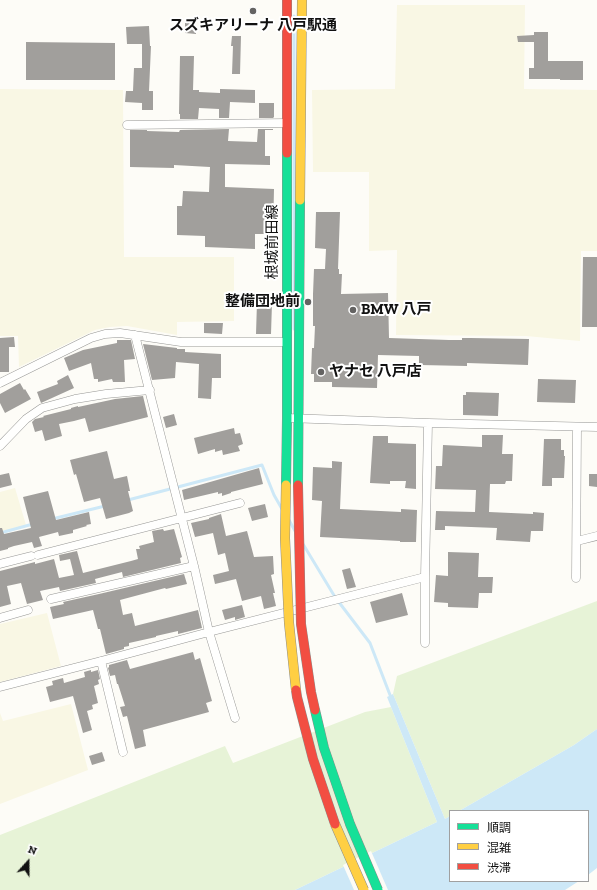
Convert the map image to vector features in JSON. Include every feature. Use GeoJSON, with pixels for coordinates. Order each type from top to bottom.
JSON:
{"type":"FeatureCollection","features":[{"type":"Feature","properties":{"kind":"street","name":"根城前田線"},"geometry":{"type":"LineString","coordinates":[[287,0],[287,418],[285,538],[288,623],[297,697],[313,758],[338,832],[364,890]]}},
{"type":"Feature","properties":{"kind":"street","name":"根城前田線"},"geometry":{"type":"LineString","coordinates":[[302,0],[298,485],[301,624],[311,692],[324,748],[350,824],[378,890]]}},
{"type":"Feature","properties":{"kind":"street"},"geometry":{"type":"LineString","coordinates":[[127,125],[287,123]]}},
{"type":"Feature","properties":{"kind":"street"},"geometry":{"type":"LineString","coordinates":[[0,383],[92,338],[105,334],[120,333],[181,342],[286,342]]}},
{"type":"Feature","properties":{"kind":"street"},"geometry":{"type":"LineString","coordinates":[[135,335],[182,517],[209,632],[235,718]]}},
{"type":"Feature","properties":{"kind":"street"},"geometry":{"type":"LineString","coordinates":[[0,446],[26,419],[42,408],[75,399],[106,394],[150,390]]}},
{"type":"Feature","properties":{"kind":"street"},"geometry":{"type":"LineString","coordinates":[[287,418],[428,424],[597,427]]}},
{"type":"Feature","properties":{"kind":"street"},"geometry":{"type":"LineString","coordinates":[[425,642],[428,424]]}},
{"type":"Feature","properties":{"kind":"street"},"geometry":{"type":"LineString","coordinates":[[576,578],[577,427]]}},
{"type":"Feature","properties":{"kind":"street"},"geometry":{"type":"LineString","coordinates":[[0,564],[240,503]]}},
{"type":"Feature","properties":{"kind":"street"},"geometry":{"type":"LineString","coordinates":[[577,541],[597,536]]}},
{"type":"Feature","properties":{"kind":"street"},"geometry":{"type":"LineString","coordinates":[[51,599],[194,566]]}},
{"type":"Feature","properties":{"kind":"street"},"geometry":{"type":"LineString","coordinates":[[0,687],[425,577]]}},
{"type":"Feature","properties":{"kind":"street"},"geometry":{"type":"LineString","coordinates":[[0,618],[28,610]]}},
{"type":"Feature","properties":{"kind":"street"},"geometry":{"type":"LineString","coordinates":[[101,662],[123,752]]}},
{"type":"Feature","properties":{"kind":"shaded area"},"geometry":{"type":"Polygon","coordinates":[[[397,5],[525,5],[524,89],[597,90],[597,251],[581,251],[580,341],[526,336],[396,335],[397,250],[369,251],[369,172],[313,172],[312,90],[395,89],[397,5]]]}},
{"type":"Feature","properties":{"kind":"shaded area"},"geometry":{"type":"Polygon","coordinates":[[[0,89],[123,90],[124,257],[234,257],[234,321],[177,322],[177,335],[127,326],[95,330],[19,367],[18,336],[0,336],[0,89]]]}},
{"type":"Feature","properties":{"kind":"shaded area"},"geometry":{"type":"Polygon","coordinates":[[[15,488],[26,525],[0,532],[0,492],[15,488]]]}},
{"type":"Feature","properties":{"kind":"shaded area"},"geometry":{"type":"Polygon","coordinates":[[[47,613],[61,666],[0,682],[0,624],[47,613]]]}},
{"type":"Feature","properties":{"kind":"shaded area"},"geometry":{"type":"Polygon","coordinates":[[[71,704],[88,770],[0,804],[0,713],[3,721],[71,704]]]}},
{"type":"Feature","properties":{"kind":"green space"},"geometry":{"type":"Polygon","coordinates":[[[597,601],[597,729],[574,745],[461,810],[449,810],[449,817],[445,819],[393,694],[397,676],[597,601]]]}},
{"type":"Feature","properties":{"kind":"green space"},"geometry":{"type":"Polygon","coordinates":[[[391,707],[437,822],[295,890],[0,890],[0,835],[225,746],[233,763],[365,712],[391,707]]]}},
{"type":"Feature","properties":{"kind":"water"},"geometry":{"type":"Polygon","coordinates":[[[393,694],[445,819],[449,817],[449,882],[577,882],[565,890],[295,890],[437,822],[387,697],[393,694]]]}},
{"type":"Feature","properties":{"kind":"water"},"geometry":{"type":"Polygon","coordinates":[[[597,729],[597,868],[589,874],[589,810],[461,810],[574,745],[597,729]]]}},
{"type":"Feature","properties":{"kind":"pier"},"geometry":{"type":"Polygon","coordinates":[[[371,851],[388,890],[354,890],[343,865],[371,851]]]}},
{"type":"Feature","properties":{"kind":"building"},"geometry":{"type":"Polygon","coordinates":[[[185,21],[196,22],[196,34],[185,33],[185,21]]]}},
{"type":"Feature","properties":{"kind":"building"},"geometry":{"type":"Polygon","coordinates":[[[149,26],[151,46],[149,91],[153,91],[153,110],[142,110],[142,103],[125,102],[126,91],[133,91],[134,68],[142,68],[142,44],[127,44],[126,27],[149,26]]]}},
{"type":"Feature","properties":{"kind":"building"},"geometry":{"type":"Polygon","coordinates":[[[534,32],[548,32],[548,61],[583,61],[583,80],[529,79],[529,68],[534,68],[534,42],[518,42],[517,36],[534,35],[534,32]]]}},
{"type":"Feature","properties":{"kind":"building"},"geometry":{"type":"Polygon","coordinates":[[[232,36],[241,36],[240,74],[232,74],[232,36]]]}},
{"type":"Feature","properties":{"kind":"building"},"geometry":{"type":"Polygon","coordinates":[[[26,42],[115,43],[115,80],[26,80],[26,42]]]}},
{"type":"Feature","properties":{"kind":"building"},"geometry":{"type":"Polygon","coordinates":[[[180,56],[194,56],[193,90],[199,90],[199,92],[220,93],[220,89],[255,90],[255,103],[230,102],[229,118],[219,118],[219,109],[199,108],[198,119],[180,119],[180,56]]]}},
{"type":"Feature","properties":{"kind":"building"},"geometry":{"type":"Polygon","coordinates":[[[259,103],[274,103],[273,118],[259,118],[259,103]]]}},
{"type":"Feature","properties":{"kind":"building"},"geometry":{"type":"Polygon","coordinates":[[[229,129],[228,141],[257,142],[258,129],[273,129],[265,130],[265,156],[270,156],[270,165],[225,164],[225,187],[274,189],[273,234],[255,234],[255,249],[205,247],[205,236],[177,235],[177,206],[182,206],[183,191],[209,192],[210,167],[174,165],[174,168],[130,167],[130,130],[179,132],[180,130],[229,129]]]}},
{"type":"Feature","properties":{"kind":"building"},"geometry":{"type":"Polygon","coordinates":[[[316,212],[340,212],[338,269],[339,274],[342,274],[341,294],[388,293],[389,338],[449,340],[462,340],[462,338],[529,339],[528,365],[467,363],[467,366],[421,365],[419,364],[419,356],[378,355],[377,388],[332,387],[332,382],[314,382],[314,374],[311,374],[315,326],[313,326],[314,269],[325,269],[326,249],[315,248],[316,212]]]}},
{"type":"Feature","properties":{"kind":"building"},"geometry":{"type":"Polygon","coordinates":[[[583,257],[597,257],[597,327],[582,327],[583,257]]]}},
{"type":"Feature","properties":{"kind":"building"},"geometry":{"type":"Polygon","coordinates":[[[257,302],[272,303],[271,334],[256,334],[257,302]]]}},
{"type":"Feature","properties":{"kind":"building"},"geometry":{"type":"Polygon","coordinates":[[[204,323],[223,323],[222,334],[204,333],[204,323]]]}},
{"type":"Feature","properties":{"kind":"building"},"geometry":{"type":"Polygon","coordinates":[[[14,337],[15,347],[9,347],[9,372],[0,372],[0,338],[14,337]]]}},
{"type":"Feature","properties":{"kind":"building"},"geometry":{"type":"Polygon","coordinates":[[[117,340],[131,340],[135,359],[124,360],[125,382],[113,382],[112,379],[98,382],[98,379],[94,379],[91,363],[69,371],[64,358],[83,350],[117,343],[117,340]]]}},
{"type":"Feature","properties":{"kind":"building"},"geometry":{"type":"Polygon","coordinates":[[[143,344],[185,349],[185,352],[221,354],[221,378],[212,378],[211,399],[198,398],[199,364],[176,362],[175,378],[152,380],[143,344]]]}},
{"type":"Feature","properties":{"kind":"building"},"geometry":{"type":"Polygon","coordinates":[[[68,375],[74,388],[41,403],[37,392],[58,384],[57,381],[68,375]]]}},
{"type":"Feature","properties":{"kind":"building"},"geometry":{"type":"Polygon","coordinates":[[[538,379],[576,380],[575,403],[537,402],[538,379]]]}},
{"type":"Feature","properties":{"kind":"building"},"geometry":{"type":"Polygon","coordinates":[[[20,383],[31,399],[5,413],[0,403],[0,394],[20,383]]]}},
{"type":"Feature","properties":{"kind":"building"},"geometry":{"type":"Polygon","coordinates":[[[466,392],[499,393],[498,416],[463,415],[463,395],[466,395],[466,392]]]}},
{"type":"Feature","properties":{"kind":"building"},"geometry":{"type":"Polygon","coordinates":[[[143,396],[148,417],[89,432],[85,418],[59,424],[62,436],[45,441],[42,430],[35,432],[32,422],[35,419],[44,417],[43,416],[78,406],[115,399],[143,396]]]}},
{"type":"Feature","properties":{"kind":"building"},"geometry":{"type":"Polygon","coordinates":[[[174,414],[177,425],[166,428],[163,417],[174,414]]]}},
{"type":"Feature","properties":{"kind":"building"},"geometry":{"type":"Polygon","coordinates":[[[234,428],[235,434],[240,433],[243,444],[238,446],[240,451],[223,455],[222,450],[215,452],[215,449],[198,454],[194,438],[234,428]]]}},
{"type":"Feature","properties":{"kind":"building"},"geometry":{"type":"Polygon","coordinates":[[[482,435],[503,435],[502,454],[513,454],[512,481],[506,481],[505,484],[490,484],[489,512],[544,513],[543,531],[531,531],[530,542],[496,540],[497,528],[445,526],[445,530],[435,530],[436,511],[475,512],[476,490],[435,489],[436,466],[442,466],[443,445],[482,447],[482,435]]]}},
{"type":"Feature","properties":{"kind":"building"},"geometry":{"type":"Polygon","coordinates":[[[373,436],[388,436],[388,443],[416,444],[416,489],[405,488],[406,481],[390,481],[390,484],[370,483],[373,436]]]}},
{"type":"Feature","properties":{"kind":"building"},"geometry":{"type":"Polygon","coordinates":[[[544,439],[561,439],[561,450],[564,450],[564,478],[552,478],[552,486],[542,486],[544,439]]]}},
{"type":"Feature","properties":{"kind":"building"},"geometry":{"type":"Polygon","coordinates":[[[107,451],[114,479],[127,476],[130,491],[128,491],[133,511],[106,519],[100,498],[84,502],[76,474],[74,475],[70,460],[107,451]]]}},
{"type":"Feature","properties":{"kind":"building"},"geometry":{"type":"Polygon","coordinates":[[[332,461],[342,462],[340,509],[401,512],[401,509],[417,510],[416,542],[320,537],[322,501],[312,500],[313,467],[332,468],[332,461]]]}},
{"type":"Feature","properties":{"kind":"building"},"geometry":{"type":"Polygon","coordinates":[[[259,468],[263,484],[231,492],[222,496],[222,493],[218,494],[218,492],[184,500],[182,490],[259,468]]]}},
{"type":"Feature","properties":{"kind":"building"},"geometry":{"type":"Polygon","coordinates":[[[9,473],[12,485],[0,488],[0,475],[9,473]]]}},
{"type":"Feature","properties":{"kind":"building"},"geometry":{"type":"Polygon","coordinates":[[[589,474],[597,474],[597,487],[589,486],[589,474]]]}},
{"type":"Feature","properties":{"kind":"building"},"geometry":{"type":"Polygon","coordinates":[[[48,491],[56,520],[89,512],[91,524],[73,530],[73,533],[59,536],[58,532],[39,537],[42,546],[34,548],[32,542],[0,551],[0,528],[2,528],[4,534],[31,528],[23,497],[48,491]]]}},
{"type":"Feature","properties":{"kind":"building"},"geometry":{"type":"Polygon","coordinates":[[[265,504],[268,517],[252,521],[248,508],[265,504]]]}},
{"type":"Feature","properties":{"kind":"building"},"geometry":{"type":"Polygon","coordinates":[[[221,514],[226,536],[247,531],[254,557],[273,556],[274,574],[271,575],[276,606],[264,609],[261,596],[242,601],[236,579],[215,584],[213,575],[229,571],[225,553],[218,555],[213,533],[195,537],[191,523],[209,519],[221,514]]]}},
{"type":"Feature","properties":{"kind":"building"},"geometry":{"type":"Polygon","coordinates":[[[163,529],[164,531],[174,529],[182,557],[180,558],[181,563],[123,577],[122,572],[95,579],[96,583],[60,591],[59,587],[40,591],[43,600],[27,604],[21,583],[7,586],[11,604],[0,607],[0,571],[54,559],[59,578],[74,575],[70,559],[60,561],[59,555],[77,551],[83,573],[131,561],[138,559],[136,549],[140,549],[139,546],[154,542],[152,531],[163,529]]]}},
{"type":"Feature","properties":{"kind":"building"},"geometry":{"type":"Polygon","coordinates":[[[448,552],[479,553],[478,577],[493,577],[492,593],[479,593],[478,608],[448,607],[448,603],[434,602],[436,575],[448,576],[448,552]]]}},
{"type":"Feature","properties":{"kind":"building"},"geometry":{"type":"Polygon","coordinates":[[[350,568],[356,587],[347,589],[342,570],[350,568]]]}},
{"type":"Feature","properties":{"kind":"building"},"geometry":{"type":"Polygon","coordinates":[[[184,574],[187,584],[165,588],[120,600],[123,615],[132,613],[135,626],[198,610],[202,628],[178,634],[178,631],[129,643],[129,646],[124,647],[124,649],[106,654],[100,629],[98,629],[93,610],[53,619],[50,607],[64,604],[63,602],[184,574]]]}},
{"type":"Feature","properties":{"kind":"building"},"geometry":{"type":"Polygon","coordinates":[[[402,593],[408,615],[376,623],[370,602],[402,593]]]}},
{"type":"Feature","properties":{"kind":"building"},"geometry":{"type":"Polygon","coordinates":[[[242,605],[245,617],[235,620],[235,617],[225,620],[222,610],[242,605]]]}},
{"type":"Feature","properties":{"kind":"building"},"geometry":{"type":"Polygon","coordinates":[[[193,652],[195,660],[200,658],[212,701],[206,703],[209,712],[143,730],[146,746],[135,749],[127,716],[123,717],[120,707],[125,706],[115,675],[110,676],[108,668],[109,665],[127,660],[130,669],[193,652]]]}},
{"type":"Feature","properties":{"kind":"building"},"geometry":{"type":"Polygon","coordinates":[[[91,670],[91,672],[98,670],[100,679],[98,680],[99,684],[94,686],[98,703],[92,705],[93,709],[87,711],[92,730],[83,733],[73,696],[50,702],[46,687],[53,685],[52,681],[63,678],[64,683],[85,677],[84,672],[91,670]]]}},
{"type":"Feature","properties":{"kind":"building"},"geometry":{"type":"Polygon","coordinates":[[[102,752],[105,761],[92,765],[89,756],[102,752]]]}},
{"type":"Feature","properties":{"kind":"waterway"},"geometry":{"type":"LineString","coordinates":[[294,16],[294,329]]}},
{"type":"Feature","properties":{"kind":"waterway"},"geometry":{"type":"LineString","coordinates":[[128,500],[262,465],[274,495],[282,509]]}},
{"type":"Feature","properties":{"kind":"waterway"},"geometry":{"type":"LineString","coordinates":[[52,519],[105,506]]}},
{"type":"Feature","properties":{"kind":"waterway"},"geometry":{"type":"LineString","coordinates":[[289,520],[295,531]]}},
{"type":"Feature","properties":{"kind":"waterway"},"geometry":{"type":"LineString","coordinates":[[0,533],[33,524]]}},
{"type":"Feature","properties":{"kind":"waterway"},"geometry":{"type":"LineString","coordinates":[[303,544],[335,597],[370,643],[390,695]]}},
{"type":"Feature","properties":{"kind":"traffic: fast"},"geometry":{"type":"LineString","coordinates":[[286,485],[287,153]]}},
{"type":"Feature","properties":{"kind":"traffic: fast"},"geometry":{"type":"LineString","coordinates":[[298,485],[300,200]]}},
{"type":"Feature","properties":{"kind":"traffic: fast"},"geometry":{"type":"LineString","coordinates":[[315,710],[324,748],[350,824],[378,890]]}},
{"type":"Feature","properties":{"kind":"traffic: slow"},"geometry":{"type":"LineString","coordinates":[[300,200],[302,0]]}},
{"type":"Feature","properties":{"kind":"traffic: slow"},"geometry":{"type":"LineString","coordinates":[[286,485],[285,538],[289,623],[296,690]]}},
{"type":"Feature","properties":{"kind":"traffic: slow"},"geometry":{"type":"LineString","coordinates":[[335,824],[364,890]]}},
{"type":"Feature","properties":{"kind":"traffic: jam"},"geometry":{"type":"LineString","coordinates":[[287,0],[287,153]]}},
{"type":"Feature","properties":{"kind":"traffic: jam"},"geometry":{"type":"LineString","coordinates":[[298,485],[301,624],[315,710]]}},
{"type":"Feature","properties":{"kind":"traffic: jam"},"geometry":{"type":"LineString","coordinates":[[296,690],[313,759],[335,824]]}},
{"type":"Feature","properties":{"kind":"place","name":"スズキアリーナ 八戸駅通"},"geometry":{"type":"Point","coordinates":[253,11]}},
{"type":"Feature","properties":{"kind":"place","name":"整備団地前"},"geometry":{"type":"Point","coordinates":[308,302]}},
{"type":"Feature","properties":{"kind":"place","name":"BMW 八戸"},"geometry":{"type":"Point","coordinates":[353,310]}},
{"type":"Feature","properties":{"kind":"place","name":"ヤナセ 八戸店"},"geometry":{"type":"Point","coordinates":[321,372]}}]}
